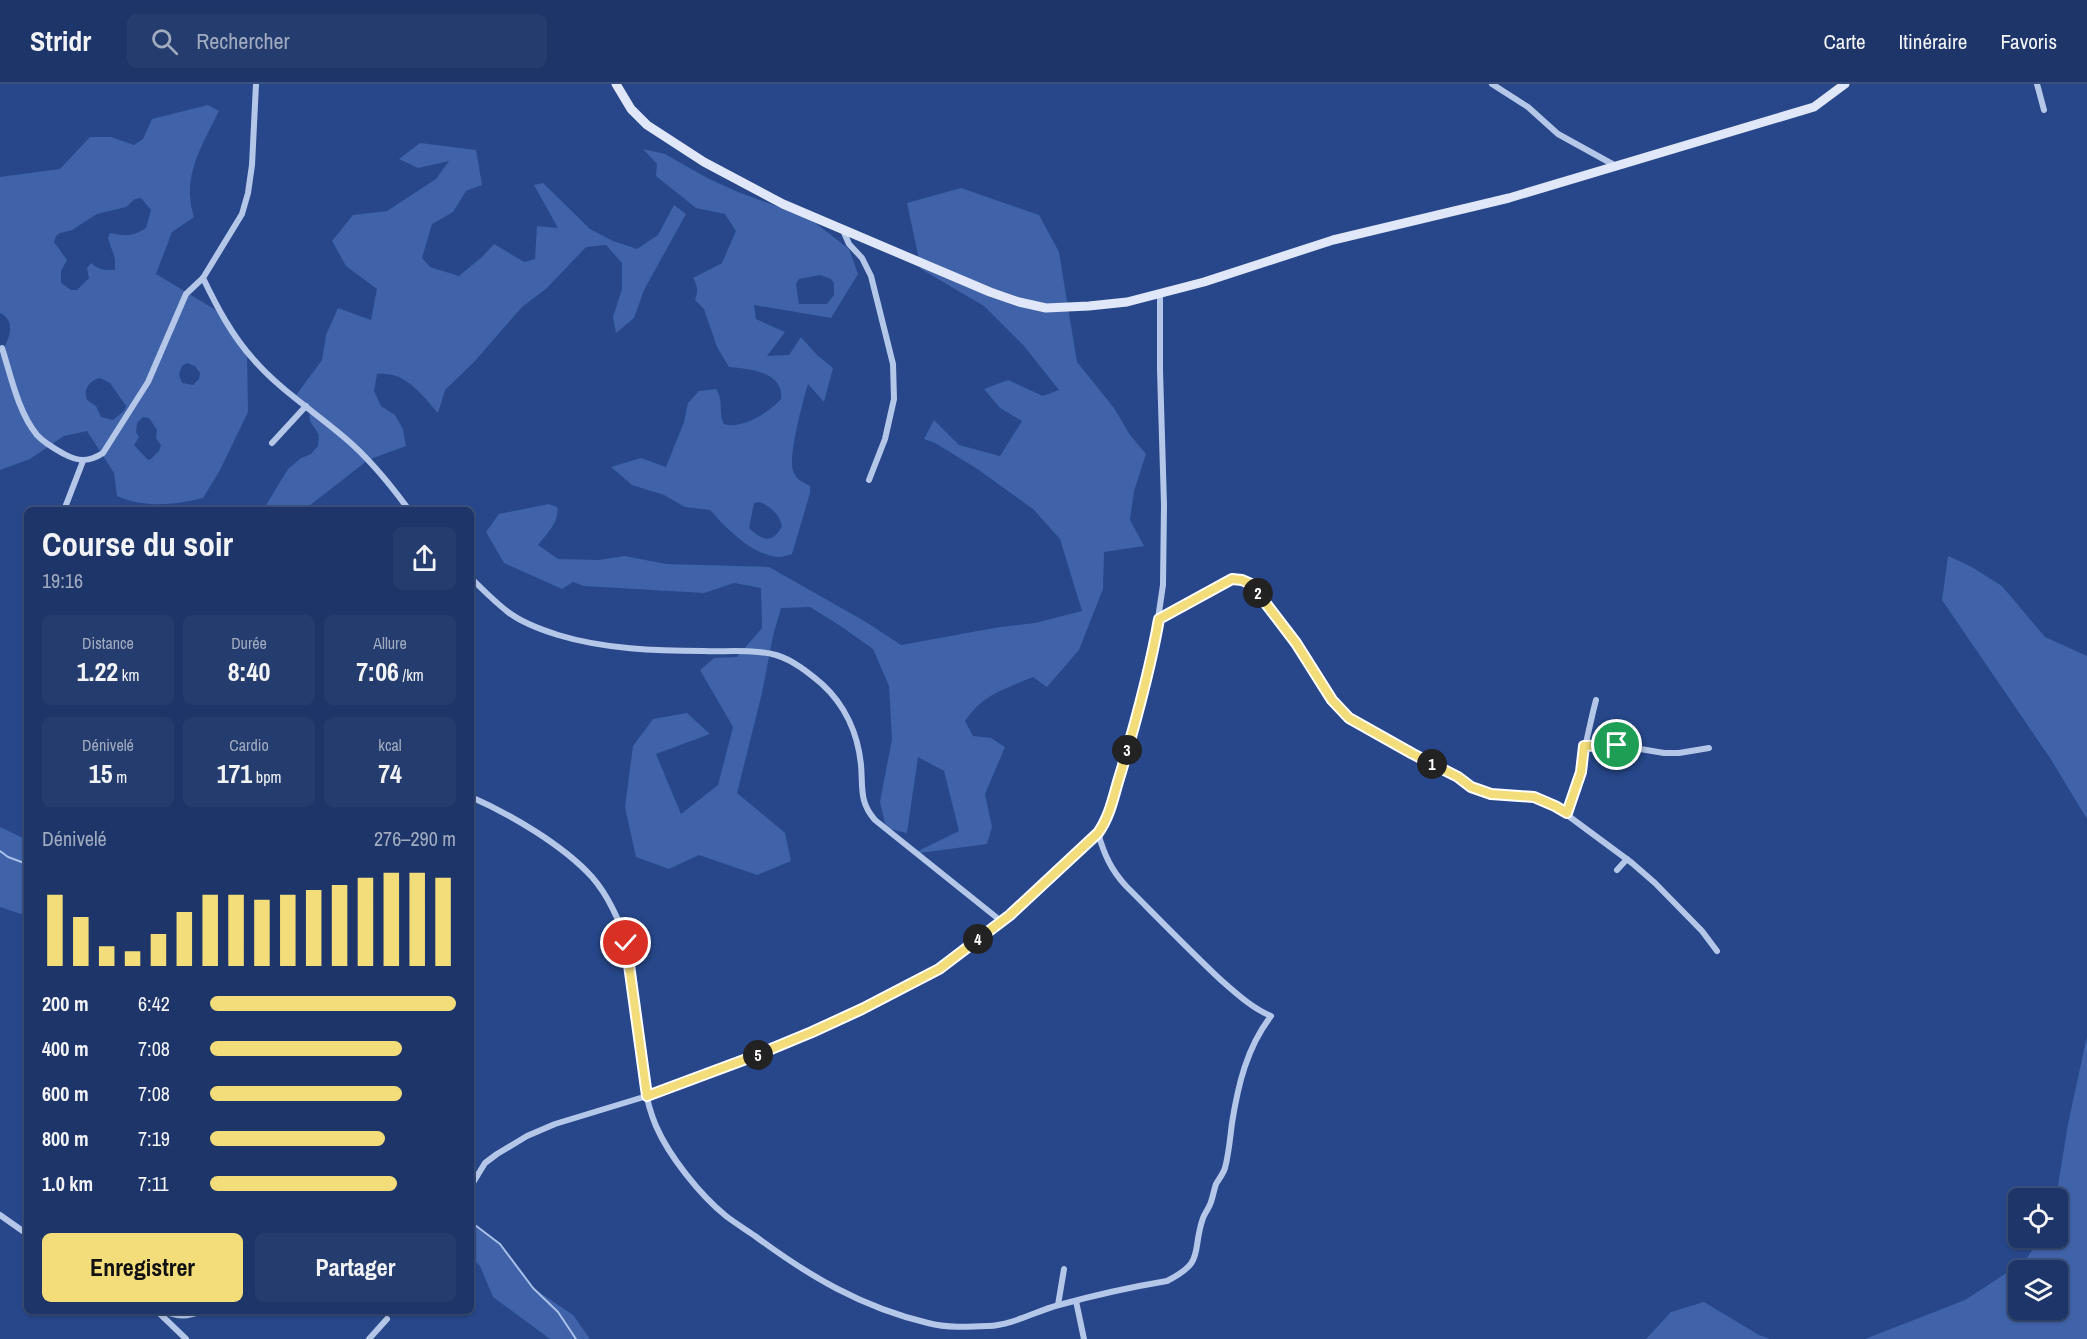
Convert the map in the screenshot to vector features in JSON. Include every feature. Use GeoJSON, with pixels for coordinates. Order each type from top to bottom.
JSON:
{"type":"FeatureCollection","features":[{"type":"Feature","properties":{"kind":"main road"},"geometry":{"type":"LineString","coordinates":[[616,84],[631,109],[647,125],[687,151],[783,204],[990,292],[1046,308],[1126,302],[1160,294],[1333,240],[1509,198],[1814,107],[1845,84]]}},
{"type":"Feature","properties":{"kind":"street"},"geometry":{"type":"LineString","coordinates":[[2,348],[25,416],[38,435],[51,447],[83,461],[93,460],[103,453],[148,382],[186,294],[202,278],[236,226],[248,194],[252,165],[256,84]]}},
{"type":"Feature","properties":{"kind":"street"},"geometry":{"type":"LineString","coordinates":[[1492,84],[1528,107],[1558,134],[1617,166]]}},
{"type":"Feature","properties":{"kind":"street"},"geometry":{"type":"LineString","coordinates":[[2037,84],[2044,110]]}},
{"type":"Feature","properties":{"kind":"street"},"geometry":{"type":"LineString","coordinates":[[842,228],[849,244],[862,258],[871,276],[893,364],[894,399],[885,438],[869,480]]}},
{"type":"Feature","properties":{"kind":"street"},"geometry":{"type":"LineString","coordinates":[[202,278],[219,312],[251,356],[306,406],[346,438],[381,473],[407,507]]}},
{"type":"Feature","properties":{"kind":"street"},"geometry":{"type":"LineString","coordinates":[[474,1181],[485,1163],[527,1136],[555,1124],[647,1096],[749,1058],[862,1009],[939,969],[1040,888],[1106,823],[1151,666],[1159,619],[1165,554],[1160,294]]}},
{"type":"Feature","properties":{"kind":"street"},"geometry":{"type":"LineString","coordinates":[[272,443],[306,406]]}},
{"type":"Feature","properties":{"kind":"street"},"geometry":{"type":"LineString","coordinates":[[65,507],[83,461]]}},
{"type":"Feature","properties":{"kind":"street"},"geometry":{"type":"LineString","coordinates":[[1159,619],[1232,579],[1251,584],[1296,643],[1332,700],[1349,718],[1458,777],[1471,787],[1491,794],[1534,797],[1567,813],[1627,860],[1671,899],[1702,931],[1717,951]]}},
{"type":"Feature","properties":{"kind":"street"},"geometry":{"type":"LineString","coordinates":[[474,581],[509,613],[534,626],[560,635],[618,647],[672,651],[755,652],[775,655],[809,673],[842,707],[853,727],[861,763],[863,800],[867,811],[875,820],[1001,921]]}},
{"type":"Feature","properties":{"kind":"street"},"geometry":{"type":"LineString","coordinates":[[1567,813],[1581,772],[1584,746],[1596,700]]}},
{"type":"Feature","properties":{"kind":"street"},"geometry":{"type":"LineString","coordinates":[[1584,746],[1617,745],[1664,753],[1709,748]]}},
{"type":"Feature","properties":{"kind":"street"},"geometry":{"type":"LineString","coordinates":[[474,798],[527,826],[568,856],[592,878],[613,910],[626,943],[647,1096],[656,1126],[677,1161],[708,1199],[726,1216],[789,1261],[831,1287],[867,1304],[929,1324],[955,1327],[992,1326],[1014,1321],[1058,1305],[1167,1281],[1191,1265],[1196,1257],[1197,1240],[1203,1218],[1225,1167],[1237,1098],[1248,1054],[1271,1016],[1243,999],[1214,973],[1126,886],[1115,874],[1104,855],[1098,833]]}},
{"type":"Feature","properties":{"kind":"street"},"geometry":{"type":"LineString","coordinates":[[1617,870],[1627,860]]}},
{"type":"Feature","properties":{"kind":"street"},"geometry":{"type":"LineString","coordinates":[[0,1215],[24,1232]]}},
{"type":"Feature","properties":{"kind":"street"},"geometry":{"type":"LineString","coordinates":[[1058,1305],[1064,1269]]}},
{"type":"Feature","properties":{"kind":"street"},"geometry":{"type":"LineString","coordinates":[[1076,1301],[1084,1339]]}},
{"type":"Feature","properties":{"kind":"street"},"geometry":{"type":"LineString","coordinates":[[160,1314],[186,1339]]}},
{"type":"Feature","properties":{"kind":"street"},"geometry":{"type":"LineString","coordinates":[[171,1314],[176,1316],[192,1314]]}},
{"type":"Feature","properties":{"kind":"street"},"geometry":{"type":"LineString","coordinates":[[369,1339],[387,1319]]}},
{"type":"Feature","properties":{"kind":"shaded area"},"geometry":{"type":"Polygon","coordinates":[[[208,105],[219,111],[195,162],[190,188],[194,217],[172,232],[156,274],[219,312],[247,351],[248,412],[220,470],[203,498],[159,504],[137,502],[117,496],[114,473],[87,431],[64,436],[30,459],[0,470],[0,355],[8,339],[10,327],[9,321],[0,313],[0,177],[60,169],[90,137],[111,137],[134,145],[143,139],[152,119],[208,105]],[[141,198],[135,199],[126,207],[97,214],[72,230],[56,236],[54,242],[67,260],[61,271],[61,283],[71,290],[77,290],[89,278],[87,268],[91,263],[102,269],[115,270],[115,259],[108,238],[110,233],[129,235],[146,228],[151,210],[141,198]],[[187,363],[182,366],[179,374],[182,383],[193,385],[199,379],[200,373],[195,366],[187,363]],[[100,378],[86,389],[87,400],[96,406],[101,417],[113,420],[124,411],[126,406],[110,383],[100,378]],[[143,417],[137,423],[136,432],[139,437],[134,445],[148,460],[151,459],[159,451],[161,445],[156,438],[157,430],[149,418],[143,417]]]}},
{"type":"Feature","properties":{"kind":"shaded area"},"geometry":{"type":"Polygon","coordinates":[[[420,143],[476,150],[482,185],[466,191],[453,212],[432,224],[422,258],[430,267],[459,276],[494,244],[524,262],[535,259],[537,226],[558,228],[534,185],[543,183],[590,229],[613,241],[637,249],[658,235],[674,205],[686,214],[644,290],[634,318],[616,333],[613,317],[622,289],[622,263],[606,245],[586,247],[547,288],[522,307],[474,362],[445,390],[438,413],[405,380],[387,374],[377,374],[374,391],[381,406],[395,415],[403,429],[406,446],[368,460],[308,507],[265,507],[288,469],[301,458],[311,454],[318,446],[319,435],[310,421],[309,409],[294,398],[322,360],[326,335],[338,308],[371,320],[377,289],[346,266],[332,241],[353,215],[387,211],[436,179],[449,161],[418,168],[399,159],[420,143]]]}},
{"type":"Feature","properties":{"kind":"shaded area"},"geometry":{"type":"Polygon","coordinates":[[[643,149],[665,154],[707,178],[738,192],[809,218],[849,249],[858,274],[831,318],[754,305],[756,319],[785,332],[767,356],[789,355],[801,337],[833,368],[824,402],[808,384],[797,428],[793,471],[798,479],[810,486],[810,493],[792,554],[778,557],[759,551],[732,532],[710,510],[685,507],[664,495],[632,485],[611,467],[641,458],[666,467],[684,422],[688,403],[699,391],[716,389],[720,397],[724,424],[731,425],[755,419],[781,399],[777,382],[771,377],[764,373],[729,367],[717,347],[704,309],[695,300],[697,289],[693,278],[722,263],[736,231],[725,214],[696,208],[656,176],[657,164],[643,149]],[[820,275],[799,279],[796,284],[799,304],[827,304],[834,295],[834,283],[831,279],[820,275]],[[760,502],[754,503],[749,528],[767,539],[774,536],[782,526],[774,511],[760,502]]]}},
{"type":"Feature","properties":{"kind":"shaded area"},"geometry":{"type":"Polygon","coordinates":[[[961,188],[1039,215],[1059,252],[1077,362],[1114,408],[1130,435],[1146,454],[1134,491],[1130,520],[1144,546],[1104,552],[1103,589],[1079,650],[1047,687],[1033,677],[1013,685],[979,704],[965,721],[973,736],[991,738],[1005,747],[985,794],[992,827],[987,844],[912,854],[959,831],[944,771],[918,757],[907,833],[886,828],[880,802],[892,739],[889,686],[873,649],[810,607],[781,608],[737,793],[785,833],[791,861],[757,875],[699,855],[669,869],[636,857],[625,807],[633,746],[653,719],[687,713],[710,734],[656,754],[681,814],[718,785],[733,727],[700,670],[714,658],[737,657],[762,628],[761,588],[734,583],[704,593],[584,586],[573,582],[562,589],[504,563],[486,532],[499,514],[549,504],[557,507],[554,523],[538,545],[558,559],[599,560],[625,556],[666,564],[769,567],[866,622],[901,645],[1035,623],[1082,611],[1060,539],[1033,509],[976,468],[935,443],[924,439],[934,420],[959,445],[1000,456],[1022,421],[1000,408],[984,389],[1008,380],[1043,396],[1059,390],[1024,346],[984,306],[921,269],[907,203],[961,188]]]}},
{"type":"Feature","properties":{"kind":"shaded area"},"geometry":{"type":"Polygon","coordinates":[[[1948,556],[1970,566],[2002,586],[2045,637],[2087,656],[2087,819],[2050,758],[1942,600],[1948,556]]]}},
{"type":"Feature","properties":{"kind":"shaded area"},"geometry":{"type":"Polygon","coordinates":[[[0,827],[24,839],[24,915],[0,907],[0,827]]]}},
{"type":"Feature","properties":{"kind":"shaded area"},"geometry":{"type":"Polygon","coordinates":[[[2087,1036],[2087,1339],[1865,1339],[1965,1300],[2008,1272],[2008,1320],[2068,1320],[2068,1260],[2026,1260],[2033,1248],[2068,1248],[2068,1188],[2058,1188],[2068,1124],[2087,1036]]]}},
{"type":"Feature","properties":{"kind":"shaded area"},"geometry":{"type":"Polygon","coordinates":[[[474,1224],[500,1244],[533,1288],[573,1315],[590,1339],[550,1339],[493,1297],[480,1266],[474,1260],[474,1224]]]}},
{"type":"Feature","properties":{"kind":"shaded area"},"geometry":{"type":"Polygon","coordinates":[[[1704,1302],[1759,1335],[1770,1339],[1646,1339],[1671,1312],[1704,1302]]]}},
{"type":"Feature","properties":{"kind":"waterway"},"geometry":{"type":"LineString","coordinates":[[0,851],[8,857],[24,863]]}},
{"type":"Feature","properties":{"kind":"waterway"},"geometry":{"type":"LineString","coordinates":[[474,1224],[500,1244],[533,1288],[558,1312],[576,1339]]}},
{"type":"Feature","properties":{"kind":"route"},"geometry":{"type":"LineString","coordinates":[[626,943],[647,1096],[812,1032],[939,969],[1010,915],[1106,823],[1151,666],[1159,619],[1232,579],[1251,584],[1296,643],[1332,700],[1349,718],[1458,777],[1471,787],[1491,794],[1534,797],[1567,813],[1581,772],[1584,746],[1617,745]]}}]}
